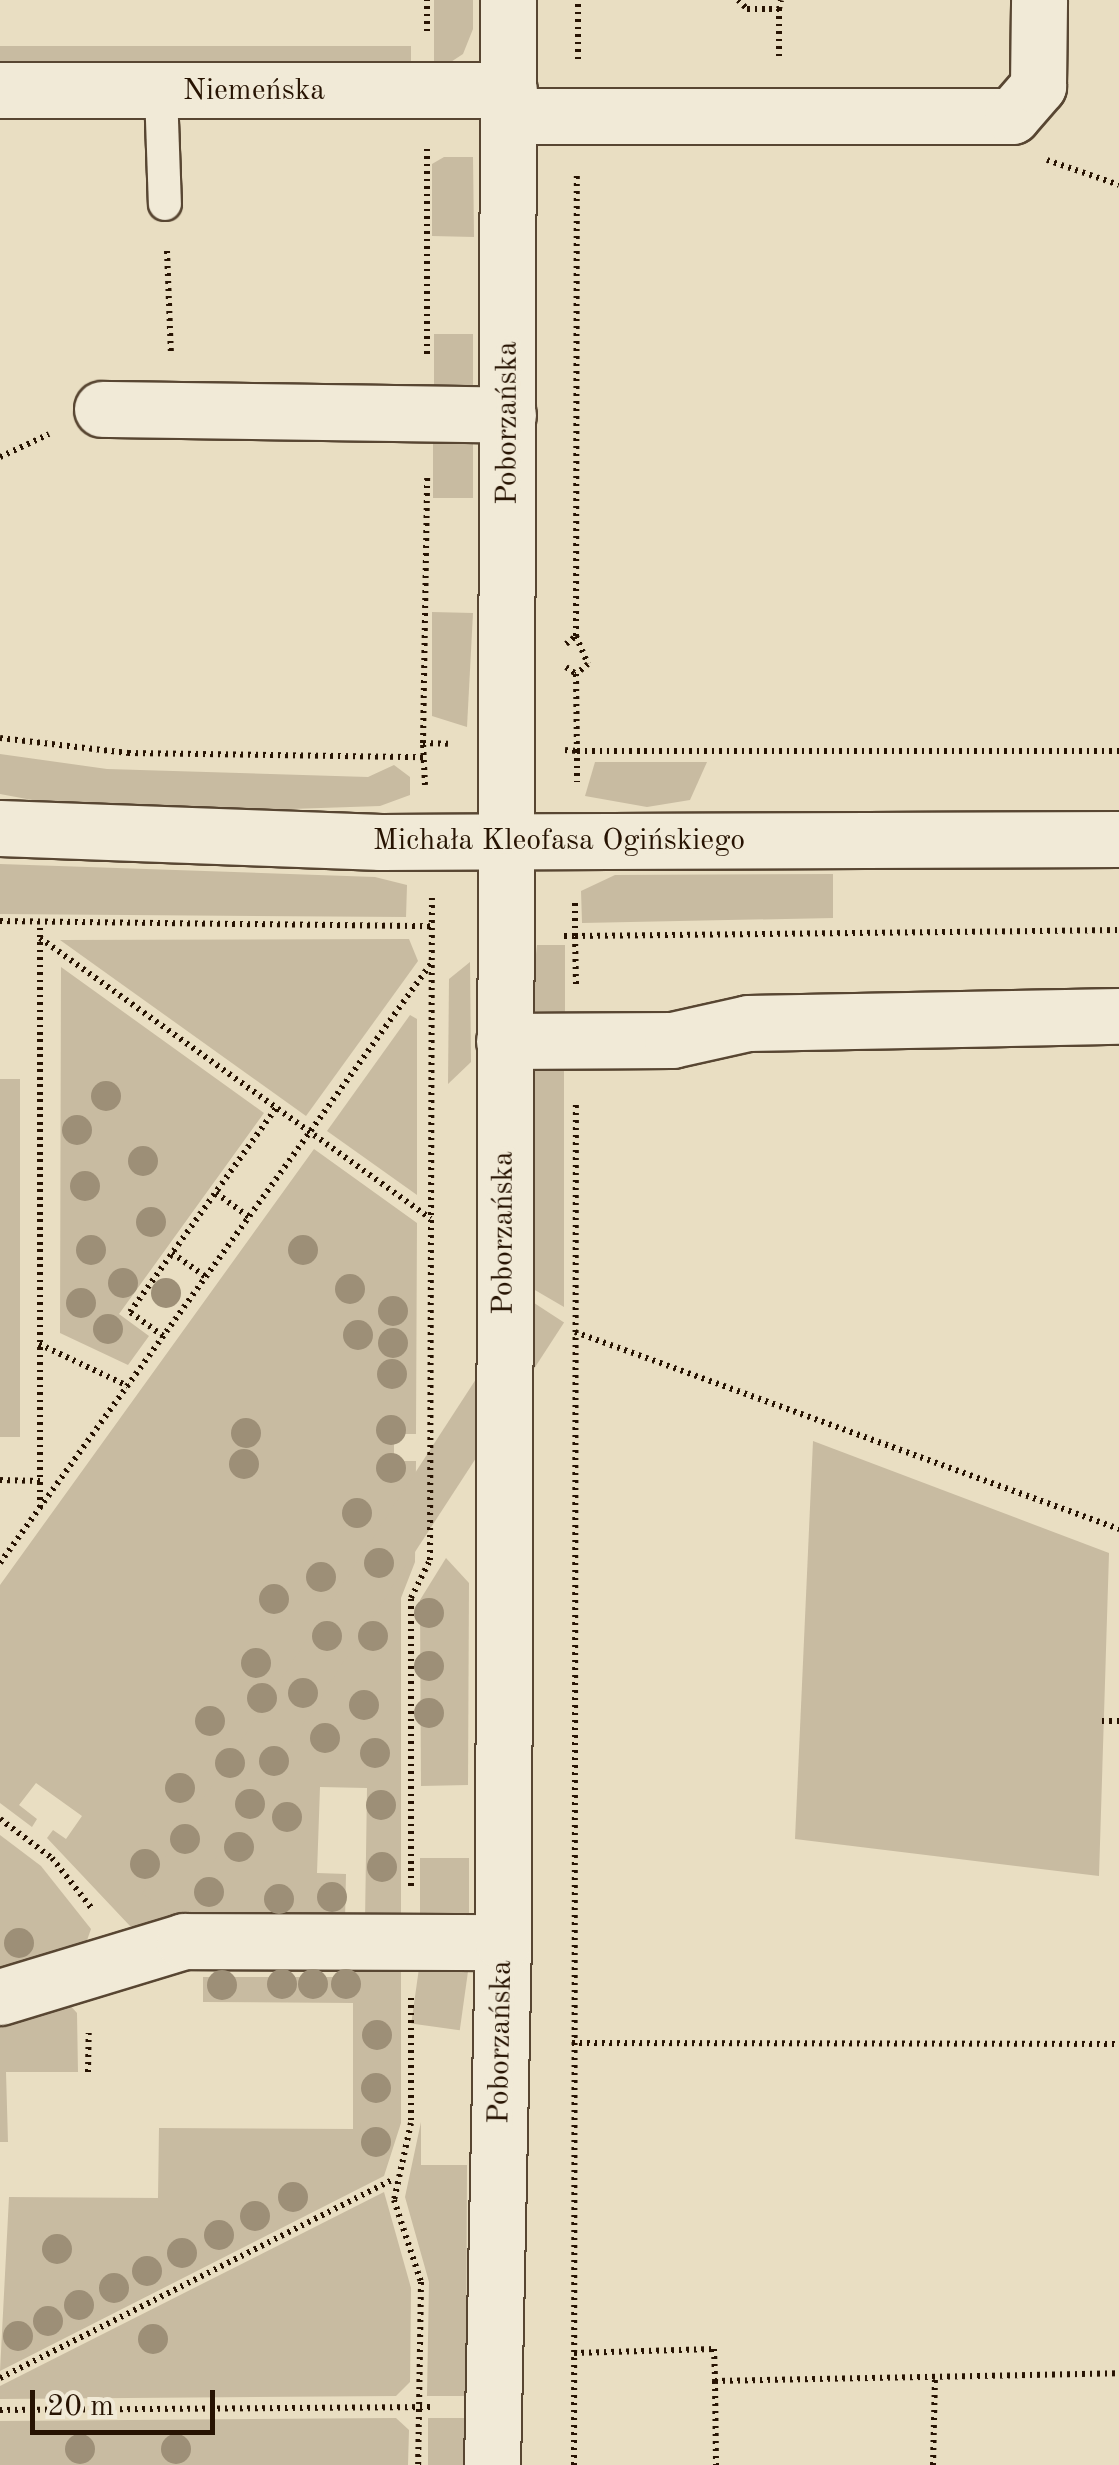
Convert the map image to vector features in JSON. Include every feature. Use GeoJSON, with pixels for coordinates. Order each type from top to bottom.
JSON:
{"type":"FeatureCollection","features":[{"type":"Feature","properties":{"kind":"street","name":"Poborzańska"},"geometry":{"type":"LineString","coordinates":[[492,2465],[503,1942],[508,0]]}},
{"type":"Feature","properties":{"kind":"street","name":"Niemeńska"},"geometry":{"type":"LineString","coordinates":[[0,90],[508,103],[578,122],[1012,116],[1038,86],[1038,0]]}},
{"type":"Feature","properties":{"kind":"street"},"geometry":{"type":"LineString","coordinates":[[102,409],[508,415]]}},
{"type":"Feature","properties":{"kind":"street","name":"Michała Kleofasa Ogińskiego"},"geometry":{"type":"LineString","coordinates":[[0,828],[429,841],[1119,839]]}},
{"type":"Feature","properties":{"kind":"street"},"geometry":{"type":"LineString","coordinates":[[504,1041],[672,1040],[748,1023],[1119,1016]]}},
{"type":"Feature","properties":{"kind":"street"},"geometry":{"type":"LineString","coordinates":[[0,1997],[128,1954],[196,1940],[503,1942]]}},
{"type":"Feature","properties":{"kind":"lane"},"geometry":{"type":"LineString","coordinates":[[161,92],[165,204]]}},
{"type":"Feature","properties":{"kind":"path"},"geometry":{"type":"LineString","coordinates":[[576,674],[588,664],[576,636],[578,0]]}},
{"type":"Feature","properties":{"kind":"path"},"geometry":{"type":"LineString","coordinates":[[738,0],[747,10],[779,8],[781,0]]}},
{"type":"Feature","properties":{"kind":"path"},"geometry":{"type":"LineString","coordinates":[[165,204],[173,409]]}},
{"type":"Feature","properties":{"kind":"path"},"geometry":{"type":"LineString","coordinates":[[576,636],[561,648],[562,664],[576,674]]}},
{"type":"Feature","properties":{"kind":"path"},"geometry":{"type":"LineString","coordinates":[[576,674],[577,751],[1119,750]]}},
{"type":"Feature","properties":{"kind":"path"},"geometry":{"type":"LineString","coordinates":[[0,738],[128,754],[424,757]]}},
{"type":"Feature","properties":{"kind":"path"},"geometry":{"type":"LineString","coordinates":[[418,2465],[421,2282],[394,2179],[411,2124],[411,1598],[430,1560],[434,926],[423,743],[508,746]]}},
{"type":"Feature","properties":{"kind":"path"},"geometry":{"type":"LineString","coordinates":[[0,921],[40,928],[434,926]]}},
{"type":"Feature","properties":{"kind":"path"},"geometry":{"type":"LineString","coordinates":[[40,928],[40,1508]]}},
{"type":"Feature","properties":{"kind":"path"},"geometry":{"type":"LineString","coordinates":[[575,936],[1119,930]]}},
{"type":"Feature","properties":{"kind":"path"},"geometry":{"type":"LineString","coordinates":[[40,938],[432,1220]]}},
{"type":"Feature","properties":{"kind":"path"},"geometry":{"type":"LineString","coordinates":[[0,1563],[433,961]]}},
{"type":"Feature","properties":{"kind":"path"},"geometry":{"type":"LineString","coordinates":[[574,2465],[576,1041]]}},
{"type":"Feature","properties":{"kind":"path"},"geometry":{"type":"LineString","coordinates":[[164,1336],[130,1312],[276,1108]]}},
{"type":"Feature","properties":{"kind":"path"},"geometry":{"type":"LineString","coordinates":[[216,1194],[249,1217]]}},
{"type":"Feature","properties":{"kind":"path"},"geometry":{"type":"LineString","coordinates":[[172,1253],[206,1277]]}},
{"type":"Feature","properties":{"kind":"path"},"geometry":{"type":"LineString","coordinates":[[574,1332],[1119,1529]]}},
{"type":"Feature","properties":{"kind":"path"},"geometry":{"type":"LineString","coordinates":[[40,1344],[128,1386]]}},
{"type":"Feature","properties":{"kind":"path"},"geometry":{"type":"LineString","coordinates":[[0,1480],[40,1481]]}},
{"type":"Feature","properties":{"kind":"path"},"geometry":{"type":"LineString","coordinates":[[1102,1721],[1119,1722]]}},
{"type":"Feature","properties":{"kind":"path"},"geometry":{"type":"LineString","coordinates":[[0,1819],[52,1858],[128,1954]]}},
{"type":"Feature","properties":{"kind":"path"},"geometry":{"type":"LineString","coordinates":[[572,2042],[1119,2044]]}},
{"type":"Feature","properties":{"kind":"path"},"geometry":{"type":"LineString","coordinates":[[0,2378],[394,2179]]}},
{"type":"Feature","properties":{"kind":"path"},"geometry":{"type":"LineString","coordinates":[[574,2353],[714,2350],[716,2465]]}},
{"type":"Feature","properties":{"kind":"path"},"geometry":{"type":"LineString","coordinates":[[714,2381],[1119,2373]]}},
{"type":"Feature","properties":{"kind":"path"},"geometry":{"type":"LineString","coordinates":[[933,2465],[935,2376]]}},
{"type":"Feature","properties":{"kind":"path"},"geometry":{"type":"LineString","coordinates":[[0,2410],[494,2406]]}},
{"type":"Feature","properties":{"kind":"shaded area"},"geometry":{"type":"Polygon","coordinates":[[[434,0],[473,0],[473,29],[463,54],[434,73],[434,0]]]}},
{"type":"Feature","properties":{"kind":"shaded area"},"geometry":{"type":"Polygon","coordinates":[[[0,46],[411,46],[411,74],[0,74],[0,46]]]}},
{"type":"Feature","properties":{"kind":"shaded area"},"geometry":{"type":"Polygon","coordinates":[[[444,157],[473,157],[474,237],[432,236],[432,164],[444,157]]]}},
{"type":"Feature","properties":{"kind":"shaded area"},"geometry":{"type":"Polygon","coordinates":[[[434,334],[473,334],[473,394],[434,394],[434,334]]]}},
{"type":"Feature","properties":{"kind":"shaded area"},"geometry":{"type":"Polygon","coordinates":[[[433,433],[473,433],[473,498],[433,498],[433,433]]]}},
{"type":"Feature","properties":{"kind":"shaded area"},"geometry":{"type":"Polygon","coordinates":[[[432,612],[473,613],[467,727],[432,716],[432,612]]]}},
{"type":"Feature","properties":{"kind":"shaded area"},"geometry":{"type":"Polygon","coordinates":[[[0,754],[107,769],[368,777],[394,765],[410,777],[410,795],[380,806],[230,811],[59,805],[0,794],[0,754]]]}},
{"type":"Feature","properties":{"kind":"shaded area"},"geometry":{"type":"Polygon","coordinates":[[[595,762],[707,762],[690,800],[647,807],[585,796],[595,762]]]}},
{"type":"Feature","properties":{"kind":"shaded area"},"geometry":{"type":"Polygon","coordinates":[[[0,864],[375,877],[407,885],[406,917],[0,914],[0,864]]]}},
{"type":"Feature","properties":{"kind":"shaded area"},"geometry":{"type":"Polygon","coordinates":[[[833,874],[833,918],[582,923],[581,891],[615,875],[833,874]]]}},
{"type":"Feature","properties":{"kind":"shaded area"},"geometry":{"type":"Polygon","coordinates":[[[409,939],[418,961],[306,1116],[60,940],[409,939]]]}},
{"type":"Feature","properties":{"kind":"shaded area"},"geometry":{"type":"Polygon","coordinates":[[[537,945],[565,945],[565,1027],[529,1020],[537,945]]]}},
{"type":"Feature","properties":{"kind":"shaded area"},"geometry":{"type":"Polygon","coordinates":[[[470,962],[471,1062],[448,1084],[449,979],[470,962]]]}},
{"type":"Feature","properties":{"kind":"shaded area"},"geometry":{"type":"Polygon","coordinates":[[[61,967],[264,1113],[119,1314],[149,1336],[128,1365],[60,1333],[61,967]]]}},
{"type":"Feature","properties":{"kind":"shaded area"},"geometry":{"type":"Polygon","coordinates":[[[410,1015],[417,1019],[417,1195],[327,1131],[410,1015]]]}},
{"type":"Feature","properties":{"kind":"shaded area"},"geometry":{"type":"Polygon","coordinates":[[[537,1066],[564,1066],[564,1307],[528,1286],[528,1073],[537,1066]]]}},
{"type":"Feature","properties":{"kind":"shaded area"},"geometry":{"type":"Polygon","coordinates":[[[0,1079],[20,1079],[20,1437],[0,1437],[0,1079]]]}},
{"type":"Feature","properties":{"kind":"shaded area"},"geometry":{"type":"Polygon","coordinates":[[[314,1149],[417,1223],[416,1434],[394,1434],[394,1461],[416,1461],[415,1562],[401,1598],[401,1921],[365,1921],[367,1788],[320,1787],[317,1873],[346,1874],[345,1921],[130,1926],[47,1838],[53,1830],[66,1839],[82,1816],[36,1783],[19,1805],[37,1819],[32,1827],[0,1803],[0,1585],[314,1149]]]}},
{"type":"Feature","properties":{"kind":"shaded area"},"geometry":{"type":"Polygon","coordinates":[[[528,1299],[564,1322],[178,1917],[142,1894],[528,1299]]]}},
{"type":"Feature","properties":{"kind":"shaded area"},"geometry":{"type":"Polygon","coordinates":[[[813,1441],[1109,1553],[1099,1876],[795,1839],[813,1441]]]}},
{"type":"Feature","properties":{"kind":"shaded area"},"geometry":{"type":"Polygon","coordinates":[[[446,1558],[469,1583],[468,1785],[421,1786],[420,1600],[446,1558]]]}},
{"type":"Feature","properties":{"kind":"shaded area"},"geometry":{"type":"Polygon","coordinates":[[[0,1835],[41,1866],[91,1929],[85,1946],[0,1974],[0,1835]]]}},
{"type":"Feature","properties":{"kind":"shaded area"},"geometry":{"type":"Polygon","coordinates":[[[420,1858],[469,1858],[469,1921],[420,1921],[420,1858]]]}},
{"type":"Feature","properties":{"kind":"shaded area"},"geometry":{"type":"Polygon","coordinates":[[[343,1961],[401,1961],[401,2123],[384,2176],[0,2371],[9,2197],[158,2198],[159,2128],[353,2129],[353,2003],[203,2002],[203,1977],[341,1977],[343,1961]]]}},
{"type":"Feature","properties":{"kind":"shaded area"},"geometry":{"type":"Polygon","coordinates":[[[420,1961],[469,1968],[460,2030],[411,2023],[420,1961]]]}},
{"type":"Feature","properties":{"kind":"shaded area"},"geometry":{"type":"Polygon","coordinates":[[[67,2002],[77,2013],[78,2072],[6,2072],[8,2142],[0,2142],[0,2019],[67,2002]]]}},
{"type":"Feature","properties":{"kind":"shaded area"},"geometry":{"type":"Polygon","coordinates":[[[421,2122],[421,2165],[467,2165],[466,2396],[427,2396],[429,2282],[405,2197],[421,2122]]]}},
{"type":"Feature","properties":{"kind":"shaded area"},"geometry":{"type":"Polygon","coordinates":[[[384,2192],[411,2288],[410,2382],[396,2396],[0,2399],[0,2386],[384,2192]]]}},
{"type":"Feature","properties":{"kind":"shaded area"},"geometry":{"type":"Polygon","coordinates":[[[396,2418],[409,2430],[408,2465],[0,2465],[0,2421],[396,2418]]]}},
{"type":"Feature","properties":{"kind":"shaded area"},"geometry":{"type":"Polygon","coordinates":[[[428,2418],[466,2418],[466,2465],[428,2465],[428,2418]]]}}]}
